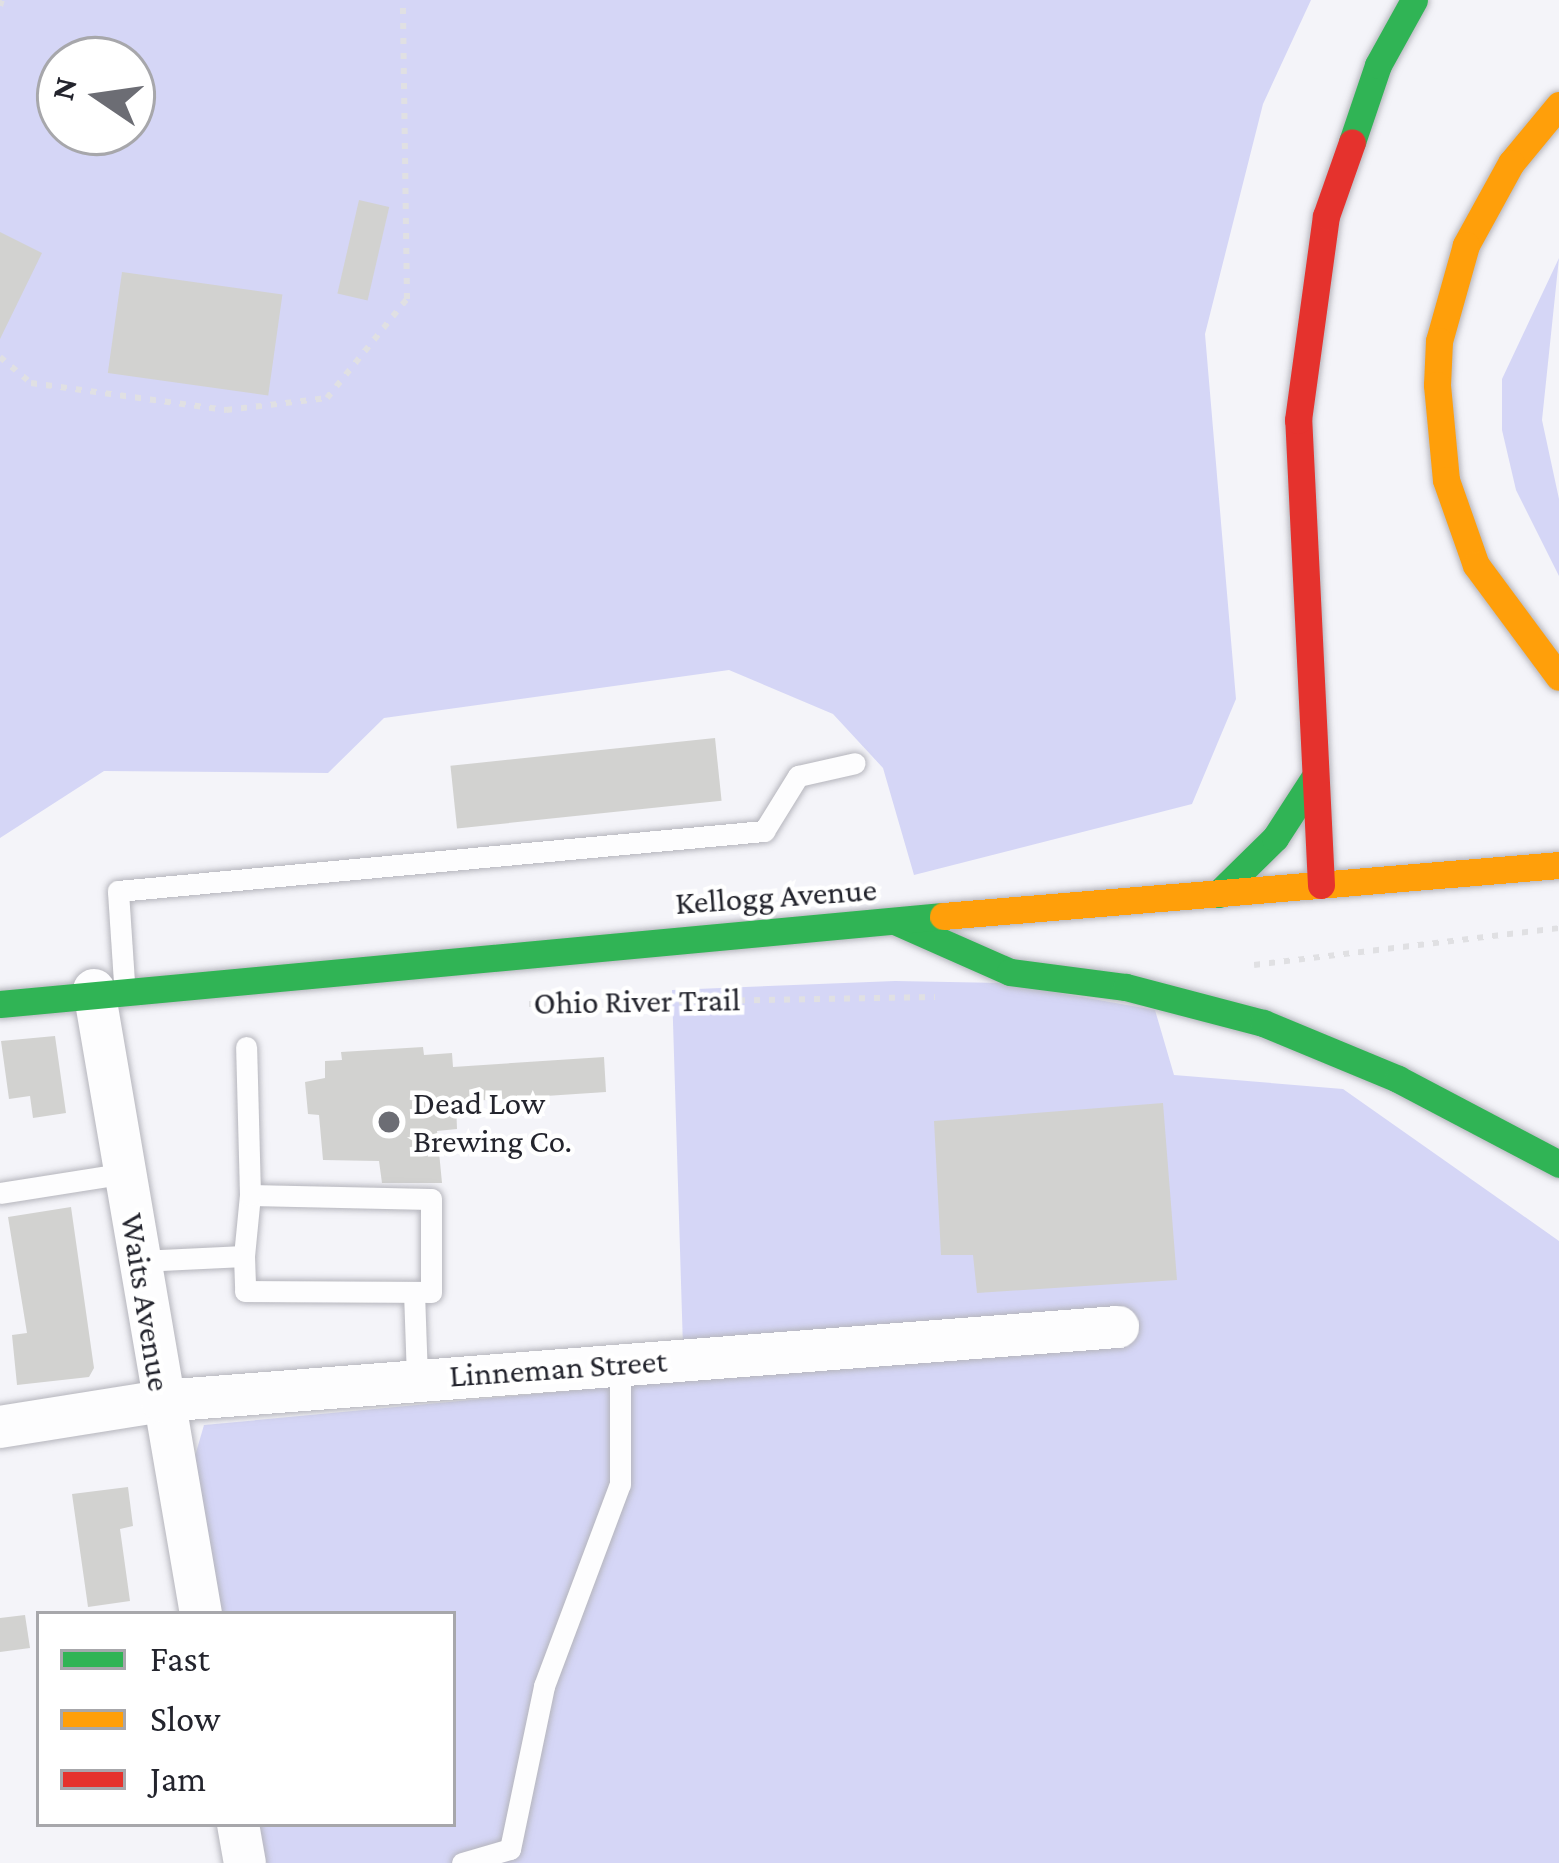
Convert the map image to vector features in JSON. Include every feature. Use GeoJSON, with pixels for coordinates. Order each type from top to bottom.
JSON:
{"type":"FeatureCollection","features":[{"type":"Feature","properties":{"kind":"main road"},"geometry":{"type":"LineString","coordinates":[[1321,885],[1298,420],[1307,316],[1326,216],[1378,65],[1414,0]]}},
{"type":"Feature","properties":{"kind":"main road"},"geometry":{"type":"LineString","coordinates":[[1559,105],[1511,163],[1466,245],[1439,341],[1437,385],[1446,480],[1476,565],[1559,676]]}},
{"type":"Feature","properties":{"kind":"main road"},"geometry":{"type":"LineString","coordinates":[[1218,894],[1275,838],[1314,778]]}},
{"type":"Feature","properties":{"kind":"main road","name":"Kellogg Avenue"},"geometry":{"type":"LineString","coordinates":[[0,1004],[109,988],[1559,865]]}},
{"type":"Feature","properties":{"kind":"main road"},"geometry":{"type":"LineString","coordinates":[[899,922],[1010,971],[1126,988],[1263,1023],[1398,1079],[1559,1164]]}},
{"type":"Feature","properties":{"kind":"street","name":"Waits Avenue"},"geometry":{"type":"LineString","coordinates":[[109,988],[126,1173],[200,1611]]}},
{"type":"Feature","properties":{"kind":"street","name":"Linneman Street"},"geometry":{"type":"LineString","coordinates":[[0,1427],[162,1401],[417,1378],[1118,1327]]}},
{"type":"Feature","properties":{"kind":"street"},"geometry":{"type":"LineString","coordinates":[[239,1827],[245,1863]]}},
{"type":"Feature","properties":{"kind":"lane"},"geometry":{"type":"LineString","coordinates":[[109,988],[118,891],[764,830],[798,776],[855,763]]}},
{"type":"Feature","properties":{"kind":"lane"},"geometry":{"type":"LineString","coordinates":[[246,1047],[250,1195],[245,1291],[431,1292],[430,1199],[250,1195]]}},
{"type":"Feature","properties":{"kind":"lane"},"geometry":{"type":"LineString","coordinates":[[0,1193],[126,1173]]}},
{"type":"Feature","properties":{"kind":"lane"},"geometry":{"type":"LineString","coordinates":[[140,1261],[244,1256]]}},
{"type":"Feature","properties":{"kind":"lane"},"geometry":{"type":"LineString","coordinates":[[414,1292],[417,1378]]}},
{"type":"Feature","properties":{"kind":"lane"},"geometry":{"type":"LineString","coordinates":[[462,1863],[510,1850],[544,1686],[620,1484],[620,1364]]}},
{"type":"Feature","properties":{"kind":"path"},"geometry":{"type":"LineString","coordinates":[[0,357],[31,383],[226,410],[327,398],[407,299],[403,0]]}},
{"type":"Feature","properties":{"kind":"path"},"geometry":{"type":"LineString","coordinates":[[1245,963],[1449,947],[1559,928]]}},
{"type":"Feature","properties":{"kind":"path","name":"Ohio River Trail"},"geometry":{"type":"LineString","coordinates":[[516,1004],[946,997]]}},
{"type":"Feature","properties":{"kind":"shaded area"},"geometry":{"type":"Polygon","coordinates":[[[0,0],[1311,0],[1263,104],[1205,334],[1236,699],[1192,804],[914,875],[883,768],[833,714],[729,670],[384,718],[328,773],[104,771],[0,838],[0,0]]]}},
{"type":"Feature","properties":{"kind":"shaded area"},"geometry":{"type":"Polygon","coordinates":[[[1559,258],[1542,420],[1559,499],[1559,576],[1516,490],[1502,430],[1502,379],[1559,258]]]}},
{"type":"Feature","properties":{"kind":"shaded area"},"geometry":{"type":"Polygon","coordinates":[[[895,981],[1003,983],[1155,1010],[1174,1075],[1343,1089],[1559,1241],[1559,1863],[264,1863],[258,1827],[456,1827],[456,1611],[221,1611],[195,1456],[204,1425],[684,1380],[672,990],[895,981]]]}},
{"type":"Feature","properties":{"kind":"building"},"geometry":{"type":"Polygon","coordinates":[[[359,200],[389,207],[368,301],[337,294],[359,200]]]}},
{"type":"Feature","properties":{"kind":"building"},"geometry":{"type":"Polygon","coordinates":[[[0,232],[42,253],[0,339],[0,232]]]}},
{"type":"Feature","properties":{"kind":"building"},"geometry":{"type":"Polygon","coordinates":[[[122,272],[282,295],[268,396],[108,373],[122,272]]]}},
{"type":"Feature","properties":{"kind":"building"},"geometry":{"type":"Polygon","coordinates":[[[715,738],[722,801],[457,828],[450,766],[715,738]]]}},
{"type":"Feature","properties":{"kind":"building"},"geometry":{"type":"Polygon","coordinates":[[[55,1036],[66,1113],[33,1118],[30,1096],[9,1099],[1,1041],[55,1036]]]}},
{"type":"Feature","properties":{"kind":"building","name":"Dead Low Brewing Co."},"geometry":{"type":"Polygon","coordinates":[[[423,1047],[424,1055],[452,1053],[453,1067],[604,1057],[606,1092],[456,1102],[457,1129],[437,1131],[442,1183],[382,1183],[379,1161],[323,1160],[319,1115],[308,1114],[305,1082],[325,1078],[325,1061],[342,1060],[341,1052],[423,1047]]]}},
{"type":"Feature","properties":{"kind":"building"},"geometry":{"type":"Polygon","coordinates":[[[1163,1103],[1177,1280],[977,1293],[973,1255],[941,1255],[934,1121],[1163,1103]]]}},
{"type":"Feature","properties":{"kind":"building"},"geometry":{"type":"Polygon","coordinates":[[[71,1207],[94,1368],[89,1377],[17,1385],[12,1335],[27,1333],[8,1217],[71,1207]]]}},
{"type":"Feature","properties":{"kind":"building"},"geometry":{"type":"Polygon","coordinates":[[[128,1487],[133,1526],[120,1529],[130,1601],[88,1607],[72,1494],[128,1487]]]}},
{"type":"Feature","properties":{"kind":"building"},"geometry":{"type":"Polygon","coordinates":[[[25,1615],[30,1648],[0,1652],[0,1618],[25,1615]]]}},
{"type":"Feature","properties":{"kind":"traffic: fast"},"geometry":{"type":"LineString","coordinates":[[1352,142],[1378,65],[1414,0]]}},
{"type":"Feature","properties":{"kind":"traffic: fast"},"geometry":{"type":"LineString","coordinates":[[1218,894],[1275,838],[1314,778]]}},
{"type":"Feature","properties":{"kind":"traffic: fast"},"geometry":{"type":"LineString","coordinates":[[0,1004],[943,916]]}},
{"type":"Feature","properties":{"kind":"traffic: fast"},"geometry":{"type":"LineString","coordinates":[[899,923],[1010,972],[1126,987],[1263,1023],[1398,1079],[1559,1164]]}},
{"type":"Feature","properties":{"kind":"traffic: slow"},"geometry":{"type":"LineString","coordinates":[[1559,105],[1511,163],[1466,245],[1439,341],[1437,385],[1446,480],[1476,565],[1559,677]]}},
{"type":"Feature","properties":{"kind":"traffic: slow"},"geometry":{"type":"LineString","coordinates":[[943,916],[1559,865]]}},
{"type":"Feature","properties":{"kind":"traffic: jam"},"geometry":{"type":"LineString","coordinates":[[1321,885],[1298,420],[1326,216],[1352,142]]}},
{"type":"Feature","properties":{"kind":"place","name":"Dead Low Brewing Co."},"geometry":{"type":"Point","coordinates":[389,1122]}}]}
